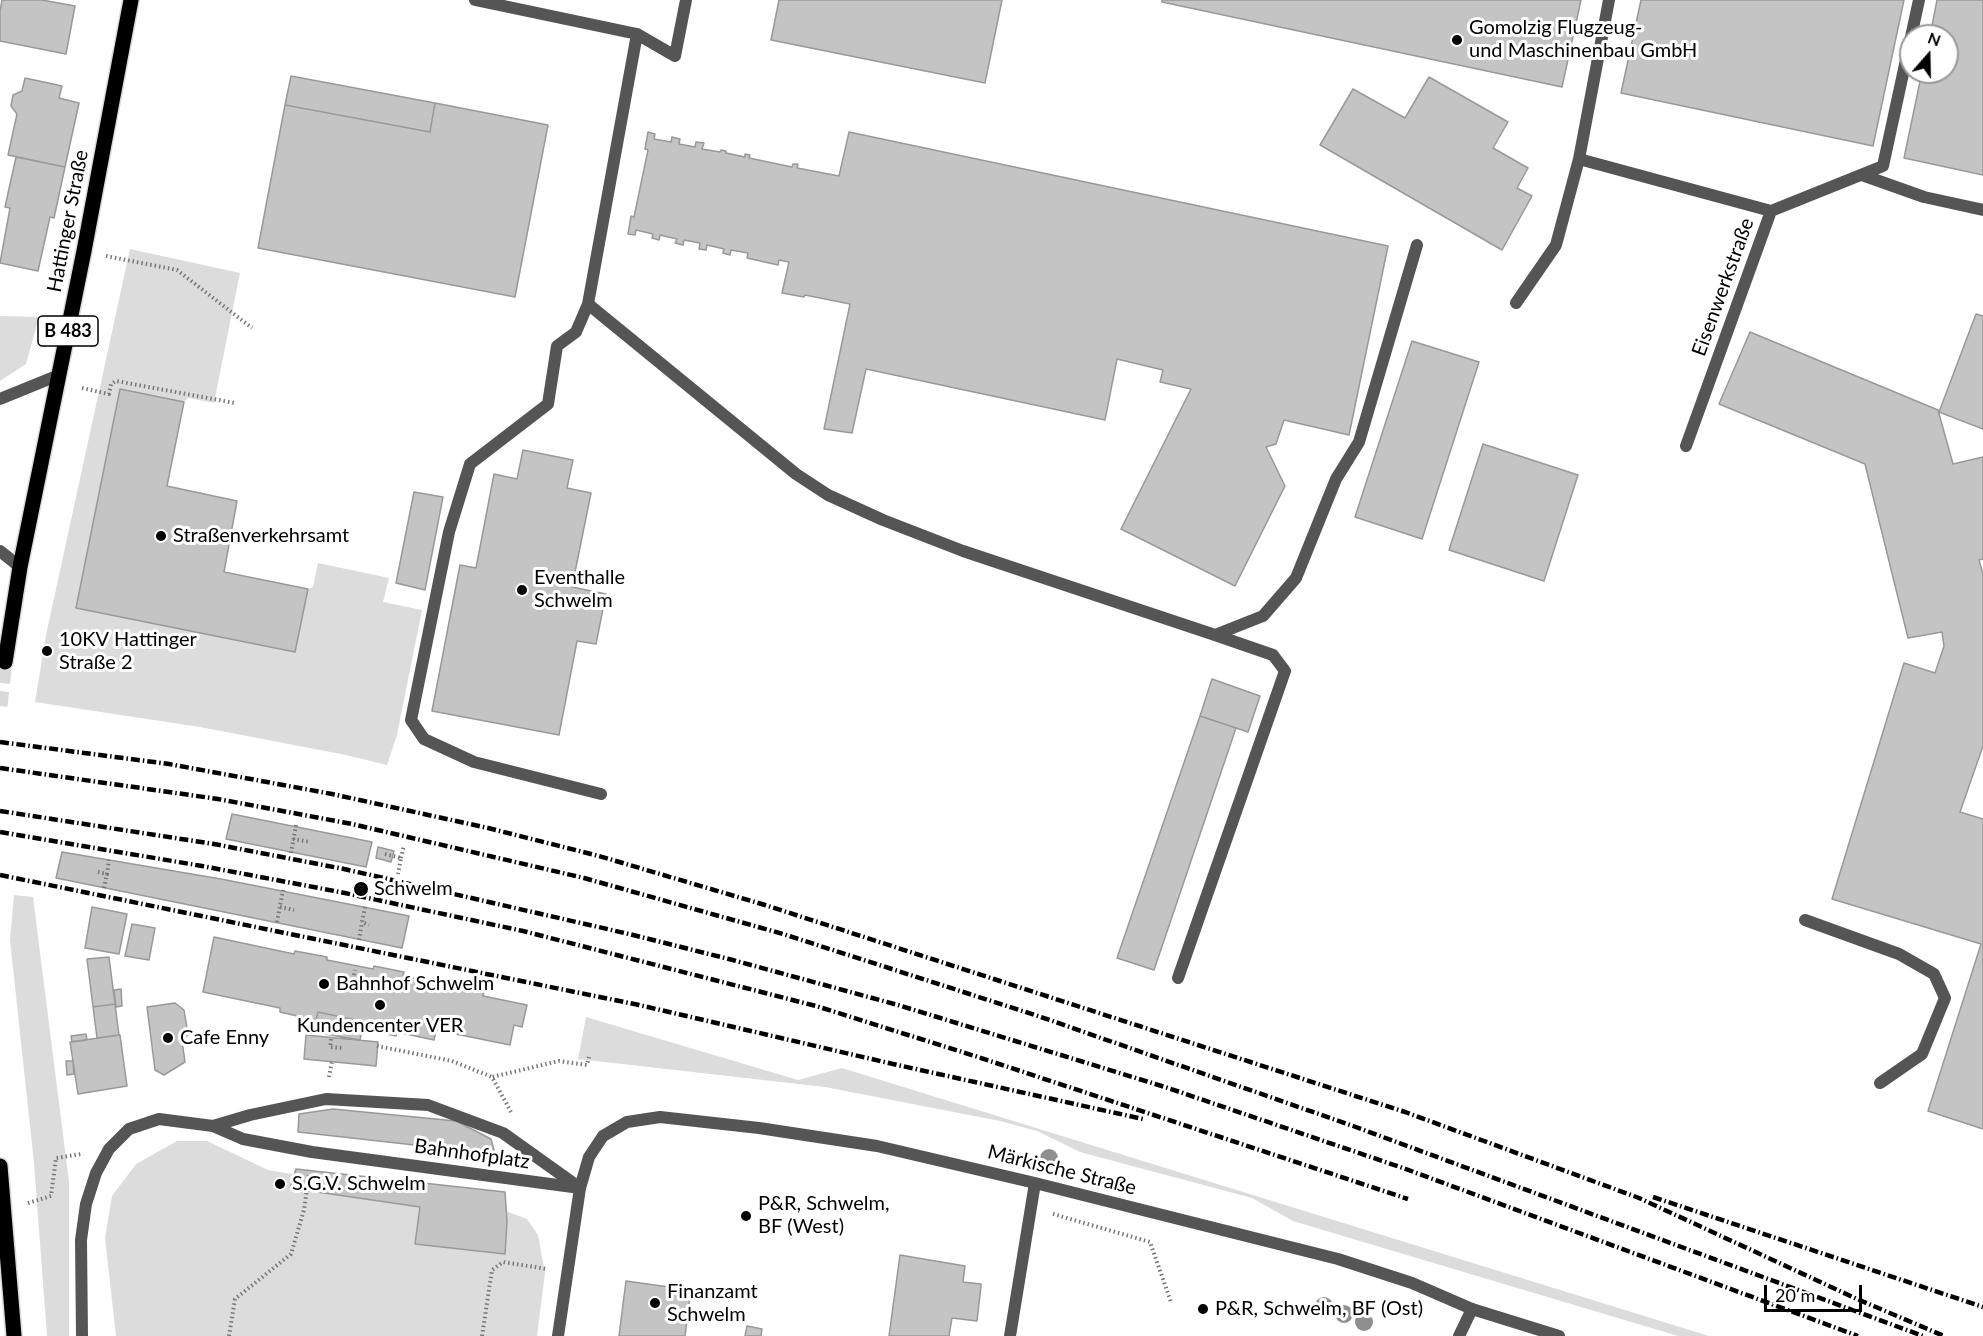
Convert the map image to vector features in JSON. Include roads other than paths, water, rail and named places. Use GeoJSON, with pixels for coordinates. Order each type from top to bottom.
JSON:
{"type":"FeatureCollection","features":[{"type":"Feature","properties":{"kind":"main road","name":"Hattinger Straße"},"geometry":{"type":"LineString","coordinates":[[5,662],[20,567],[131,0]]}},
{"type":"Feature","properties":{"kind":"main road"},"geometry":{"type":"LineString","coordinates":[[0,1166],[14,1336]]}},
{"type":"Feature","properties":{"kind":"street"},"geometry":{"type":"LineString","coordinates":[[475,0],[638,34],[675,56],[687,0]]}},
{"type":"Feature","properties":{"kind":"street"},"geometry":{"type":"LineString","coordinates":[[1516,303],[1556,245],[1579,159],[1609,0]]}},
{"type":"Feature","properties":{"kind":"street","name":"Eisenwerkstraße"},"geometry":{"type":"LineString","coordinates":[[1686,446],[1771,211],[1883,166],[1919,0]]}},
{"type":"Feature","properties":{"kind":"street"},"geometry":{"type":"LineString","coordinates":[[601,794],[474,762],[424,739],[411,720],[449,532],[470,464],[548,404],[557,346],[576,332],[588,304],[638,34]]}},
{"type":"Feature","properties":{"kind":"street"},"geometry":{"type":"LineString","coordinates":[[1579,159],[1771,211]]}},
{"type":"Feature","properties":{"kind":"street"},"geometry":{"type":"LineString","coordinates":[[1862,175],[1924,197],[1983,210]]}},
{"type":"Feature","properties":{"kind":"street"},"geometry":{"type":"LineString","coordinates":[[1215,634],[1263,616],[1296,578],[1336,479],[1359,442],[1417,245]]}},
{"type":"Feature","properties":{"kind":"street"},"geometry":{"type":"LineString","coordinates":[[588,304],[787,467],[828,495],[883,520],[963,551],[1273,655],[1285,671],[1178,978]]}},
{"type":"Feature","properties":{"kind":"street"},"geometry":{"type":"LineString","coordinates":[[0,399],[59,375]]}},
{"type":"Feature","properties":{"kind":"street"},"geometry":{"type":"LineString","coordinates":[[0,551],[20,567]]}},
{"type":"Feature","properties":{"kind":"street"},"geometry":{"type":"LineString","coordinates":[[1805,920],[1899,954],[1934,974],[1945,998],[1922,1054],[1880,1083]]}},
{"type":"Feature","properties":{"kind":"street"},"geometry":{"type":"LineString","coordinates":[[82,1336],[81,1240],[86,1204],[96,1173],[109,1149],[129,1129],[159,1119],[213,1126],[250,1115],[326,1099],[428,1105],[503,1133],[580,1188],[558,1336]]}},
{"type":"Feature","properties":{"kind":"street","name":"Märkische Straße"},"geometry":{"type":"LineString","coordinates":[[580,1188],[589,1157],[603,1136],[627,1122],[660,1117],[759,1128],[877,1146],[1338,1259],[1412,1283],[1472,1309],[1558,1336]]}},
{"type":"Feature","properties":{"kind":"street","name":"Bahnhofplatz"},"geometry":{"type":"LineString","coordinates":[[213,1126],[243,1139],[312,1152],[580,1188]]}},
{"type":"Feature","properties":{"kind":"street"},"geometry":{"type":"LineString","coordinates":[[1010,1336],[1035,1183]]}},
{"type":"Feature","properties":{"kind":"street"},"geometry":{"type":"LineString","coordinates":[[1459,1336],[1472,1309]]}},
{"type":"Feature","properties":{"kind":"tunnel"},"geometry":{"type":"LineString","coordinates":[[0,706],[5,662]]}},
{"type":"Feature","properties":{"kind":"railway"},"geometry":{"type":"LineString","coordinates":[[0,742],[169,764],[332,794],[488,828],[599,856],[765,905],[1405,1112],[1639,1198],[1857,1299],[1944,1336]]}},
{"type":"Feature","properties":{"kind":"railway"},"geometry":{"type":"LineString","coordinates":[[0,768],[218,799],[352,824],[584,878],[783,934],[1041,1017],[1353,1126],[1923,1336]]}},
{"type":"Feature","properties":{"kind":"railway"},"geometry":{"type":"LineString","coordinates":[[0,811],[214,844],[344,869],[629,934],[898,1005],[1165,1087],[1403,1168],[1858,1336]]}},
{"type":"Feature","properties":{"kind":"railway"},"geometry":{"type":"LineString","coordinates":[[0,832],[340,892],[523,931],[816,1006],[1408,1199]]}},
{"type":"Feature","properties":{"kind":"railway"},"geometry":{"type":"LineString","coordinates":[[0,875],[639,1005],[1143,1119]]}},
{"type":"Feature","properties":{"kind":"railway"},"geometry":{"type":"LineString","coordinates":[[1653,1197],[1983,1307]]}},
{"type":"Feature","properties":{"kind":"place","name":"Gomolzig Flugzeug- und Maschinenbau GmbH"},"geometry":{"type":"Point","coordinates":[1457,40]}},
{"type":"Feature","properties":{"kind":"place","name":"Straßenverkehrsamt"},"geometry":{"type":"Point","coordinates":[161,536]}},
{"type":"Feature","properties":{"kind":"place","name":"Eventhalle Schwelm"},"geometry":{"type":"Point","coordinates":[522,590]}},
{"type":"Feature","properties":{"kind":"place","name":"10KV Hattinger Straße 2"},"geometry":{"type":"Point","coordinates":[47,651]}},
{"type":"Feature","properties":{"kind":"place","name":"Schwelm"},"geometry":{"type":"Point","coordinates":[361,889]}},
{"type":"Feature","properties":{"kind":"place","name":"Bahnhof Schwelm"},"geometry":{"type":"Point","coordinates":[324,984]}},
{"type":"Feature","properties":{"kind":"place","name":"Kundencenter VER"},"geometry":{"type":"Point","coordinates":[380,1005]}},
{"type":"Feature","properties":{"kind":"place","name":"Cafe Enny"},"geometry":{"type":"Point","coordinates":[168,1038]}},
{"type":"Feature","properties":{"kind":"place","name":"S.G.V. Schwelm"},"geometry":{"type":"Point","coordinates":[280,1184]}},
{"type":"Feature","properties":{"kind":"place","name":"P&R, Schwelm, BF (West)"},"geometry":{"type":"Point","coordinates":[746,1216]}},
{"type":"Feature","properties":{"kind":"place","name":"Finanzamt Schwelm"},"geometry":{"type":"Point","coordinates":[655,1303]}},
{"type":"Feature","properties":{"kind":"place","name":"P&R, Schwelm, BF (Ost)"},"geometry":{"type":"Point","coordinates":[1203,1309]}}]}
